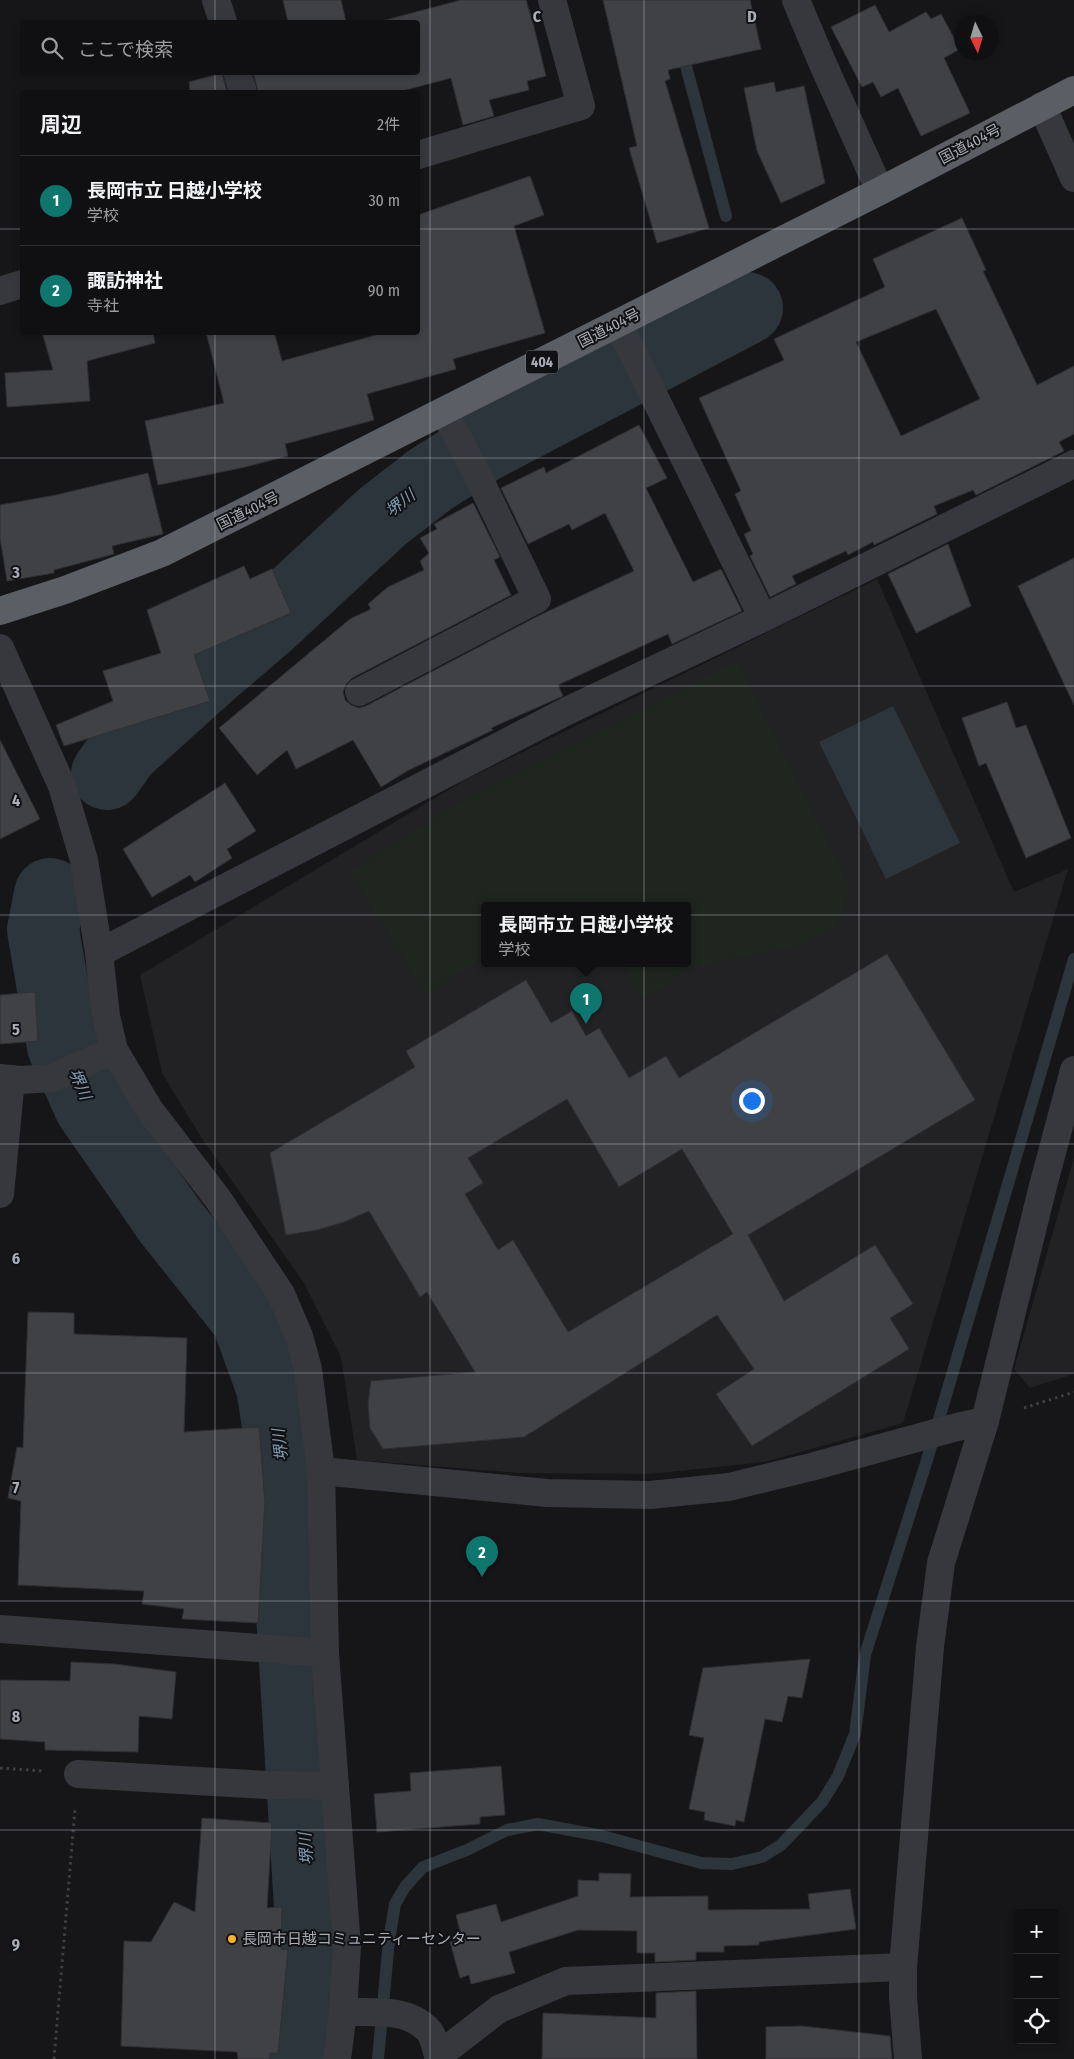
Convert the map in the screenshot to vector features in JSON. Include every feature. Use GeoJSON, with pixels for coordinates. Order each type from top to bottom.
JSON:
{"type":"FeatureCollection","features":[{"type":"Feature","properties":{"kind":"highway","name":"国道404号"},"geometry":{"type":"LineString","coordinates":[[0,611],[65,590],[162,553],[880,191],[1074,90]]}},
{"type":"Feature","properties":{"kind":"street"},"geometry":{"type":"LineString","coordinates":[[216,0],[222,20]]}},
{"type":"Feature","properties":{"kind":"street"},"geometry":{"type":"LineString","coordinates":[[420,154],[581,106],[552,0]]}},
{"type":"Feature","properties":{"kind":"street"},"geometry":{"type":"LineString","coordinates":[[796,0],[880,191]]}},
{"type":"Feature","properties":{"kind":"street"},"geometry":{"type":"LineString","coordinates":[[238,75],[242,90]]}},
{"type":"Feature","properties":{"kind":"street"},"geometry":{"type":"LineString","coordinates":[[1042,106],[1074,178]]}},
{"type":"Feature","properties":{"kind":"street"},"geometry":{"type":"LineString","coordinates":[[0,292],[20,285]]}},
{"type":"Feature","properties":{"kind":"street"},"geometry":{"type":"LineString","coordinates":[[616,325],[631,349],[763,618]]}},
{"type":"Feature","properties":{"kind":"street"},"geometry":{"type":"LineString","coordinates":[[359,692],[537,599],[475,470],[444,412]]}},
{"type":"Feature","properties":{"kind":"street"},"geometry":{"type":"LineString","coordinates":[[99,953],[405,797],[567,711],[763,618],[1074,464]]}},
{"type":"Feature","properties":{"kind":"street"},"geometry":{"type":"LineString","coordinates":[[0,648],[62,786],[84,860],[99,953],[106,1016],[114,1050],[150,1109],[218,1199],[281,1294],[299,1336],[308,1369],[321,1471],[325,1653],[347,1947],[343,2012],[337,2059]]}},
{"type":"Feature","properties":{"kind":"street"},"geometry":{"type":"LineString","coordinates":[[0,1194],[6,1079],[52,1078],[114,1050]]}},
{"type":"Feature","properties":{"kind":"street"},"geometry":{"type":"LineString","coordinates":[[908,2059],[903,1998],[903,1967],[930,1646],[941,1563],[985,1421],[1042,1186],[1074,1070]]}},
{"type":"Feature","properties":{"kind":"street"},"geometry":{"type":"LineString","coordinates":[[321,1471],[547,1493],[650,1495],[729,1487],[811,1467],[956,1426],[985,1421]]}},
{"type":"Feature","properties":{"kind":"street"},"geometry":{"type":"LineString","coordinates":[[0,1629],[325,1653]]}},
{"type":"Feature","properties":{"kind":"street"},"geometry":{"type":"LineString","coordinates":[[78,1774],[267,1785],[335,1786]]}},
{"type":"Feature","properties":{"kind":"street"},"geometry":{"type":"LineString","coordinates":[[343,2012],[394,2013],[414,2019],[430,2031],[438,2058],[499,2009],[566,1981],[903,1967]]}},
{"type":"Feature","properties":{"kind":"path"},"geometry":{"type":"LineString","coordinates":[[985,1421],[1074,1392]]}},
{"type":"Feature","properties":{"kind":"path"},"geometry":{"type":"LineString","coordinates":[[0,1768],[78,1774],[54,2059]]}},
{"type":"Feature","properties":{"kind":"shaded area"},"geometry":{"type":"Polygon","coordinates":[[[877,579],[1014,892],[1068,869],[903,1423],[765,1462],[650,1474],[519,1473],[357,1460],[341,1357],[304,1283],[201,1137],[162,1073],[140,975],[465,780],[877,579]]]}},
{"type":"Feature","properties":{"kind":"shaded area"},"geometry":{"type":"Polygon","coordinates":[[[737,662],[850,887],[838,926],[802,945],[691,967],[691,902],[481,902],[481,960],[426,994],[349,871],[474,794],[737,662]]]}},
{"type":"Feature","properties":{"kind":"shaded area"},"geometry":{"type":"Polygon","coordinates":[[[893,706],[960,843],[886,879],[819,742],[893,706]]]}},
{"type":"Feature","properties":{"kind":"shaded area"},"geometry":{"type":"Polygon","coordinates":[[[624,967],[691,967],[644,999],[624,967]]]}},
{"type":"Feature","properties":{"kind":"shaded area"},"geometry":{"type":"Polygon","coordinates":[[[1074,1158],[1074,1374],[1030,1388],[1014,1369],[1074,1158]]]}},
{"type":"Feature","properties":{"kind":"building"},"geometry":{"type":"Polygon","coordinates":[[[283,0],[341,0],[346,20],[288,20],[283,0]]]}},
{"type":"Feature","properties":{"kind":"building"},"geometry":{"type":"Polygon","coordinates":[[[461,0],[526,0],[546,76],[527,81],[529,90],[489,100],[494,116],[463,125],[451,78],[406,90],[258,90],[254,75],[420,75],[420,20],[386,20],[461,0]]]}},
{"type":"Feature","properties":{"kind":"building"},"geometry":{"type":"Polygon","coordinates":[[[603,0],[750,0],[761,49],[668,70],[670,79],[665,81],[709,228],[657,243],[629,148],[637,146],[603,0]]]}},
{"type":"Feature","properties":{"kind":"building"},"geometry":{"type":"Polygon","coordinates":[[[875,5],[889,32],[926,12],[931,19],[941,14],[954,38],[954,52],[944,58],[970,113],[921,136],[898,88],[881,97],[873,82],[862,87],[831,27],[875,5]]]}},
{"type":"Feature","properties":{"kind":"building"},"geometry":{"type":"Polygon","coordinates":[[[215,75],[223,75],[226,90],[190,90],[189,82],[215,75]]]}},
{"type":"Feature","properties":{"kind":"building"},"geometry":{"type":"Polygon","coordinates":[[[774,82],[776,92],[804,86],[825,183],[781,203],[757,151],[744,88],[774,82]]]}},
{"type":"Feature","properties":{"kind":"building"},"geometry":{"type":"Polygon","coordinates":[[[530,176],[544,215],[514,226],[545,333],[453,359],[456,369],[367,394],[374,420],[285,444],[288,456],[158,485],[145,421],[224,403],[207,335],[275,335],[282,361],[376,335],[420,335],[420,214],[530,176]]]}},
{"type":"Feature","properties":{"kind":"building"},"geometry":{"type":"Polygon","coordinates":[[[962,218],[986,270],[983,271],[1037,385],[1074,366],[1074,434],[1059,442],[1064,451],[976,495],[973,490],[934,506],[937,514],[874,545],[873,542],[848,555],[846,551],[792,576],[796,584],[770,597],[750,556],[753,554],[744,534],[751,531],[735,494],[741,491],[699,398],[784,360],[774,339],[885,287],[873,259],[962,218]],[[936,309],[856,342],[901,436],[980,399],[936,309]]]}},
{"type":"Feature","properties":{"kind":"building"},"geometry":{"type":"Polygon","coordinates":[[[43,335],[154,335],[155,343],[87,361],[90,401],[7,407],[5,373],[53,370],[43,335]]]}},
{"type":"Feature","properties":{"kind":"building"},"geometry":{"type":"Polygon","coordinates":[[[639,425],[667,478],[646,488],[693,582],[721,569],[742,611],[672,644],[668,634],[558,685],[563,696],[491,728],[493,730],[409,770],[381,787],[353,740],[296,769],[287,750],[257,775],[219,728],[350,619],[371,609],[368,604],[388,587],[424,570],[420,561],[429,553],[420,538],[437,529],[434,524],[473,503],[500,557],[494,560],[511,595],[352,678],[346,684],[343,692],[345,700],[351,705],[359,708],[366,706],[538,616],[634,571],[605,513],[572,530],[569,524],[528,544],[501,488],[544,467],[546,473],[639,425]]]}},
{"type":"Feature","properties":{"kind":"building"},"geometry":{"type":"Polygon","coordinates":[[[148,473],[163,534],[112,546],[114,554],[54,570],[54,573],[7,581],[0,538],[0,505],[56,495],[148,473]]]}},
{"type":"Feature","properties":{"kind":"building"},"geometry":{"type":"Polygon","coordinates":[[[948,544],[971,606],[916,633],[888,574],[948,544]]]}},
{"type":"Feature","properties":{"kind":"building"},"geometry":{"type":"Polygon","coordinates":[[[1074,558],[1074,705],[1018,586],[1074,558]]]}},
{"type":"Feature","properties":{"kind":"building"},"geometry":{"type":"Polygon","coordinates":[[[244,566],[250,579],[272,569],[291,613],[194,655],[210,701],[64,746],[56,725],[113,701],[103,671],[161,653],[147,610],[244,566]]]}},
{"type":"Feature","properties":{"kind":"building"},"geometry":{"type":"Polygon","coordinates":[[[1007,702],[1016,728],[1026,725],[1071,838],[1026,858],[986,763],[979,766],[962,718],[1007,702]]]}},
{"type":"Feature","properties":{"kind":"building"},"geometry":{"type":"Polygon","coordinates":[[[0,740],[40,819],[0,839],[0,740]]]}},
{"type":"Feature","properties":{"kind":"building"},"geometry":{"type":"Polygon","coordinates":[[[225,783],[256,831],[227,849],[232,858],[195,882],[190,875],[152,897],[123,849],[225,783]]]}},
{"type":"Feature","properties":{"kind":"building"},"geometry":{"type":"Polygon","coordinates":[[[887,954],[975,1100],[748,1235],[784,1301],[875,1245],[913,1304],[890,1318],[909,1349],[752,1446],[716,1394],[754,1369],[717,1315],[524,1437],[383,1449],[370,1428],[368,1403],[371,1381],[475,1372],[427,1292],[420,1297],[369,1211],[344,1222],[317,1230],[286,1235],[270,1153],[415,1067],[406,1051],[526,980],[551,1023],[572,1011],[586,1036],[599,1028],[629,1078],[666,1056],[679,1078],[887,954]],[[567,1099],[468,1158],[483,1183],[465,1194],[498,1250],[513,1240],[568,1332],[733,1234],[682,1149],[619,1187],[567,1099]]]}},
{"type":"Feature","properties":{"kind":"building"},"geometry":{"type":"Polygon","coordinates":[[[35,992],[38,1041],[0,1044],[0,995],[35,992]]]}},
{"type":"Feature","properties":{"kind":"building"},"geometry":{"type":"Polygon","coordinates":[[[28,1312],[74,1313],[74,1334],[187,1338],[184,1432],[259,1427],[265,1502],[258,1623],[182,1619],[184,1609],[142,1604],[144,1591],[18,1585],[21,1501],[8,1498],[17,1447],[23,1448],[28,1312]]]}},
{"type":"Feature","properties":{"kind":"building"},"geometry":{"type":"Polygon","coordinates":[[[810,1659],[802,1698],[788,1696],[782,1722],[765,1719],[744,1822],[736,1820],[735,1826],[704,1820],[705,1812],[689,1809],[704,1738],[689,1735],[703,1668],[810,1659]]]}},
{"type":"Feature","properties":{"kind":"building"},"geometry":{"type":"Polygon","coordinates":[[[71,1662],[114,1664],[176,1672],[172,1719],[139,1716],[138,1752],[45,1750],[45,1742],[0,1739],[0,1680],[70,1681],[71,1662]]]}},
{"type":"Feature","properties":{"kind":"building"},"geometry":{"type":"Polygon","coordinates":[[[501,1766],[505,1815],[480,1817],[480,1824],[377,1832],[374,1794],[411,1791],[410,1773],[501,1766]]]}},
{"type":"Feature","properties":{"kind":"building","name":"長岡市日越コミュニティーセンター"},"geometry":{"type":"Polygon","coordinates":[[[202,1818],[272,1823],[267,1908],[282,1907],[281,1949],[288,1950],[278,2053],[270,2053],[270,2059],[238,2059],[237,2052],[121,2046],[124,1941],[151,1942],[174,1902],[195,1912],[202,1818]]]}},
{"type":"Feature","properties":{"kind":"building"},"geometry":{"type":"Polygon","coordinates":[[[599,1873],[631,1874],[630,1897],[708,1896],[708,1910],[810,1909],[808,1894],[850,1889],[856,1929],[759,1942],[759,1945],[724,1946],[724,1952],[696,1952],[696,1960],[655,1962],[655,1953],[637,1953],[637,1931],[578,1930],[509,1952],[515,1973],[471,1984],[469,1975],[460,1978],[450,1942],[462,1939],[456,1915],[496,1904],[501,1922],[578,1896],[578,1880],[599,1881],[599,1873]]]}},
{"type":"Feature","properties":{"kind":"building"},"geometry":{"type":"Polygon","coordinates":[[[696,1991],[697,2059],[542,2059],[543,2013],[656,2018],[656,1993],[696,1991]]]}},
{"type":"Feature","properties":{"kind":"building"},"geometry":{"type":"Polygon","coordinates":[[[802,2026],[890,2036],[892,2059],[766,2059],[766,2027],[802,2026]]]}},
{"type":"Feature","properties":{"kind":"waterway"},"geometry":{"type":"LineString","coordinates":[[682,51],[726,216]]}},
{"type":"Feature","properties":{"kind":"waterway"},"geometry":{"type":"LineString","coordinates":[[744,295],[747,308]]}},
{"type":"Feature","properties":{"kind":"waterway","name":"堺川"},"geometry":{"type":"LineString","coordinates":[[107,774],[124,750],[269,622],[382,517],[431,479],[484,446],[747,308]]}},
{"type":"Feature","properties":{"kind":"waterway","name":"堺川"},"geometry":{"type":"LineString","coordinates":[[50,894],[43,930],[63,1046],[90,1106],[169,1220],[247,1318],[272,1387],[282,1451],[315,1988],[306,2059]]}},
{"type":"Feature","properties":{"kind":"waterway"},"geometry":{"type":"LineString","coordinates":[[378,2059],[389,1940],[395,1904],[405,1887],[423,1867],[467,1850],[507,1830],[538,1824],[602,1836],[701,1863],[732,1864],[762,1857],[781,1845],[822,1802],[838,1776],[855,1734],[865,1655],[927,1460],[1074,959]]}},
{"type":"Feature","properties":{"kind":"place","name":"長岡市立 日越小学校"},"geometry":{"type":"Point","coordinates":[586,1024]}},
{"type":"Feature","properties":{"kind":"place","name":"諏訪神社"},"geometry":{"type":"Point","coordinates":[482,1577]}},
{"type":"Feature","properties":{"kind":"place","name":"長岡市日越コミュニティーセンター"},"geometry":{"type":"Point","coordinates":[232,1939]}}]}
